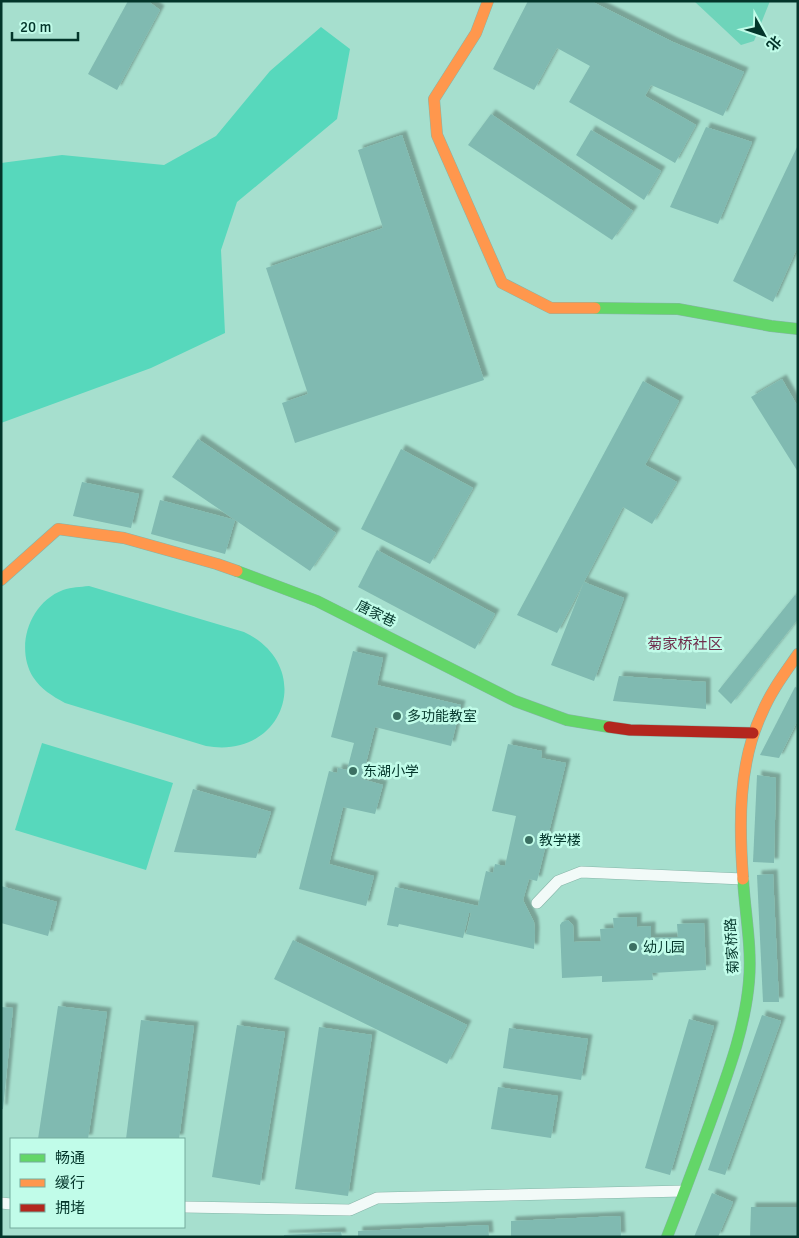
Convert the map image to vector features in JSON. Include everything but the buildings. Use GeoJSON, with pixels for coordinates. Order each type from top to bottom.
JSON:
{"type":"FeatureCollection","features":[{"type":"Feature","properties":{"kind":"street"},"geometry":{"type":"LineString","coordinates":[[488,1],[476,33],[434,99],[438,135],[502,283],[551,308],[678,309],[771,326],[798,328]]}},
{"type":"Feature","properties":{"kind":"street","name":"唐家巷"},"geometry":{"type":"LineString","coordinates":[[1,580],[58,529],[124,538],[217,564],[317,601],[515,700],[567,720],[630,730],[753,733]]}},
{"type":"Feature","properties":{"kind":"street","name":"菊家桥路"},"geometry":{"type":"LineString","coordinates":[[667,1237],[686,1191],[735,1052],[745,1011],[749,980],[740,831],[742,786],[753,733],[768,700],[798,654]]}},
{"type":"Feature","properties":{"kind":"lane"},"geometry":{"type":"LineString","coordinates":[[537,903],[558,882],[581,872],[743,879]]}},
{"type":"Feature","properties":{"kind":"lane"},"geometry":{"type":"LineString","coordinates":[[185,1207],[350,1210],[377,1198],[686,1191]]}},
{"type":"Feature","properties":{"kind":"green space"},"geometry":{"type":"Polygon","coordinates":[[[694,1],[770,1],[754,41],[741,45],[694,1]]]}},
{"type":"Feature","properties":{"kind":"green space"},"geometry":{"type":"Polygon","coordinates":[[[321,27],[350,49],[337,119],[237,202],[221,250],[225,333],[151,368],[1,423],[1,163],[62,155],[164,165],[216,136],[270,71],[321,27]]]}},
{"type":"Feature","properties":{"kind":"green space"},"geometry":{"type":"Polygon","coordinates":[[[89,586],[244,632],[266,647],[280,666],[284,687],[282,707],[272,725],[255,739],[233,747],[206,746],[65,703],[47,692],[33,677],[28,665],[25,653],[28,627],[41,605],[51,596],[66,589],[89,586]]]}},
{"type":"Feature","properties":{"kind":"green space"},"geometry":{"type":"Polygon","coordinates":[[[42,743],[173,783],[146,870],[15,830],[42,743]]]}},
{"type":"Feature","properties":{"kind":"traffic: fast"},"geometry":{"type":"LineString","coordinates":[[595,308],[678,309],[798,329]]}},
{"type":"Feature","properties":{"kind":"traffic: fast"},"geometry":{"type":"LineString","coordinates":[[237,571],[317,601],[515,701],[567,720],[609,727]]}},
{"type":"Feature","properties":{"kind":"traffic: fast"},"geometry":{"type":"LineString","coordinates":[[667,1237],[722,1089],[734,1054],[743,1018],[750,968],[743,879]]}},
{"type":"Feature","properties":{"kind":"traffic: slow"},"geometry":{"type":"LineString","coordinates":[[488,1],[476,33],[434,99],[437,135],[502,283],[551,308],[595,308]]}},
{"type":"Feature","properties":{"kind":"traffic: slow"},"geometry":{"type":"LineString","coordinates":[[1,580],[58,529],[124,538],[237,571]]}},
{"type":"Feature","properties":{"kind":"traffic: slow"},"geometry":{"type":"LineString","coordinates":[[743,879],[741,816],[744,773],[748,753],[754,733],[770,697],[798,654]]}},
{"type":"Feature","properties":{"kind":"traffic: jam"},"geometry":{"type":"LineString","coordinates":[[609,727],[630,730],[753,733]]}},
{"type":"Feature","properties":{"kind":"place","name":"多功能教室"},"geometry":{"type":"Point","coordinates":[397,716]}},
{"type":"Feature","properties":{"kind":"place","name":"东湖小学"},"geometry":{"type":"Point","coordinates":[353,771]}},
{"type":"Feature","properties":{"kind":"place","name":"教学楼"},"geometry":{"type":"Point","coordinates":[529,840]}},
{"type":"Feature","properties":{"kind":"place","name":"幼儿园"},"geometry":{"type":"Point","coordinates":[633,947]}},
{"type":"Feature","properties":{"kind":"district","name":"菊家桥社区"},"geometry":{"type":"Point","coordinates":[685,644]}}]}
